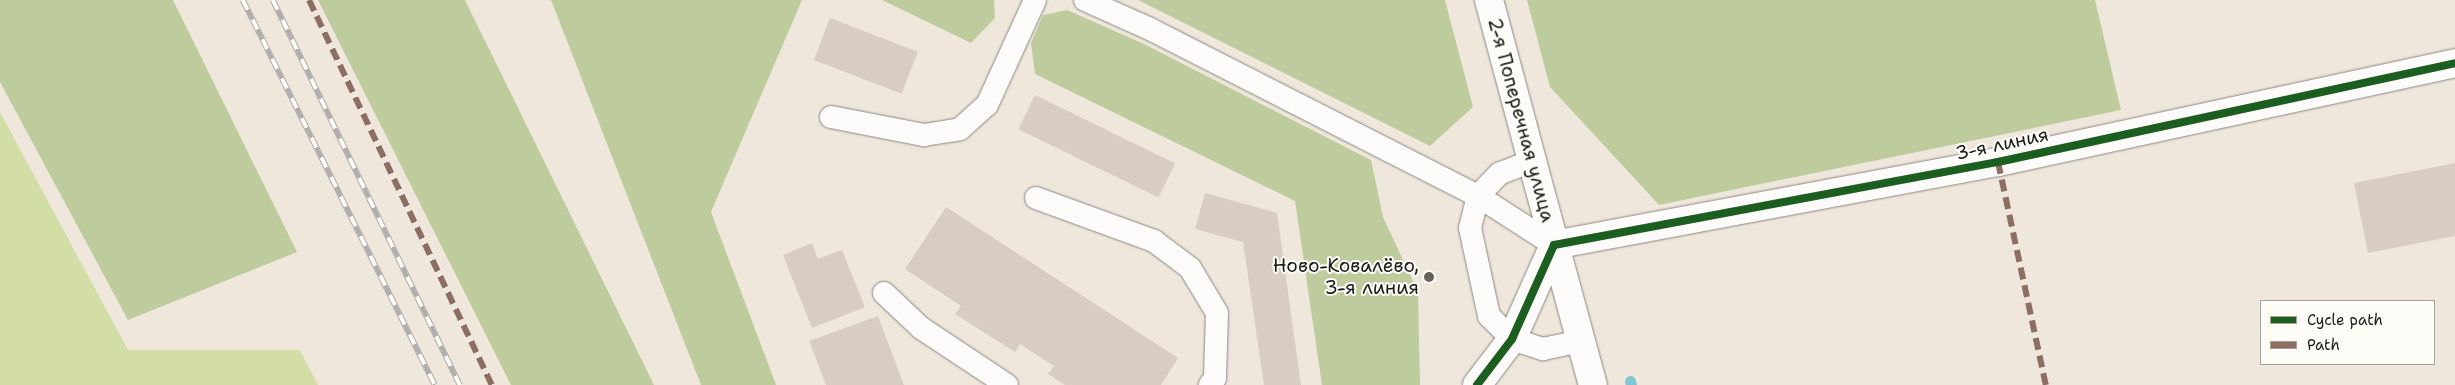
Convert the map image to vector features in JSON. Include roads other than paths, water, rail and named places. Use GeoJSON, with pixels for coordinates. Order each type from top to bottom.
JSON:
{"type":"FeatureCollection","features":[{"type":"Feature","properties":{"kind":"street","name":"2-я Поперечная улица"},"geometry":{"type":"LineString","coordinates":[[1489,0],[1593,385]]}},
{"type":"Feature","properties":{"kind":"street","name":"3-я линия"},"geometry":{"type":"LineString","coordinates":[[1554,245],[1998,162],[2455,63]]}},
{"type":"Feature","properties":{"kind":"street"},"geometry":{"type":"LineString","coordinates":[[1477,385],[1512,339],[1554,245]]}},
{"type":"Feature","properties":{"kind":"lane"},"geometry":{"type":"LineString","coordinates":[[831,117],[924,135],[960,128],[987,105],[1035,0]]}},
{"type":"Feature","properties":{"kind":"lane"},"geometry":{"type":"LineString","coordinates":[[1085,0],[1150,29],[1478,196],[1554,245]]}},
{"type":"Feature","properties":{"kind":"lane"},"geometry":{"type":"LineString","coordinates":[[1532,161],[1500,173],[1478,196],[1470,228],[1489,316],[1512,339],[1543,349],[1582,341]]}},
{"type":"Feature","properties":{"kind":"lane"},"geometry":{"type":"LineString","coordinates":[[1036,198],[1154,241],[1190,268],[1217,313],[1215,378],[1210,385]]}},
{"type":"Feature","properties":{"kind":"lane"},"geometry":{"type":"LineString","coordinates":[[884,293],[920,328],[1007,385]]}},
{"type":"Feature","properties":{"kind":"waterway"},"geometry":{"type":"LineString","coordinates":[[1630,381],[1631,385]]}},
{"type":"Feature","properties":{"kind":"railway"},"geometry":{"type":"LineString","coordinates":[[243,0],[435,385]]}},
{"type":"Feature","properties":{"kind":"railway"},"geometry":{"type":"LineString","coordinates":[[273,0],[460,385]]}},
{"type":"Feature","properties":{"kind":"place","name":"Ново-Ковалёво, 3-я линия"},"geometry":{"type":"Point","coordinates":[1429,277]}}]}
